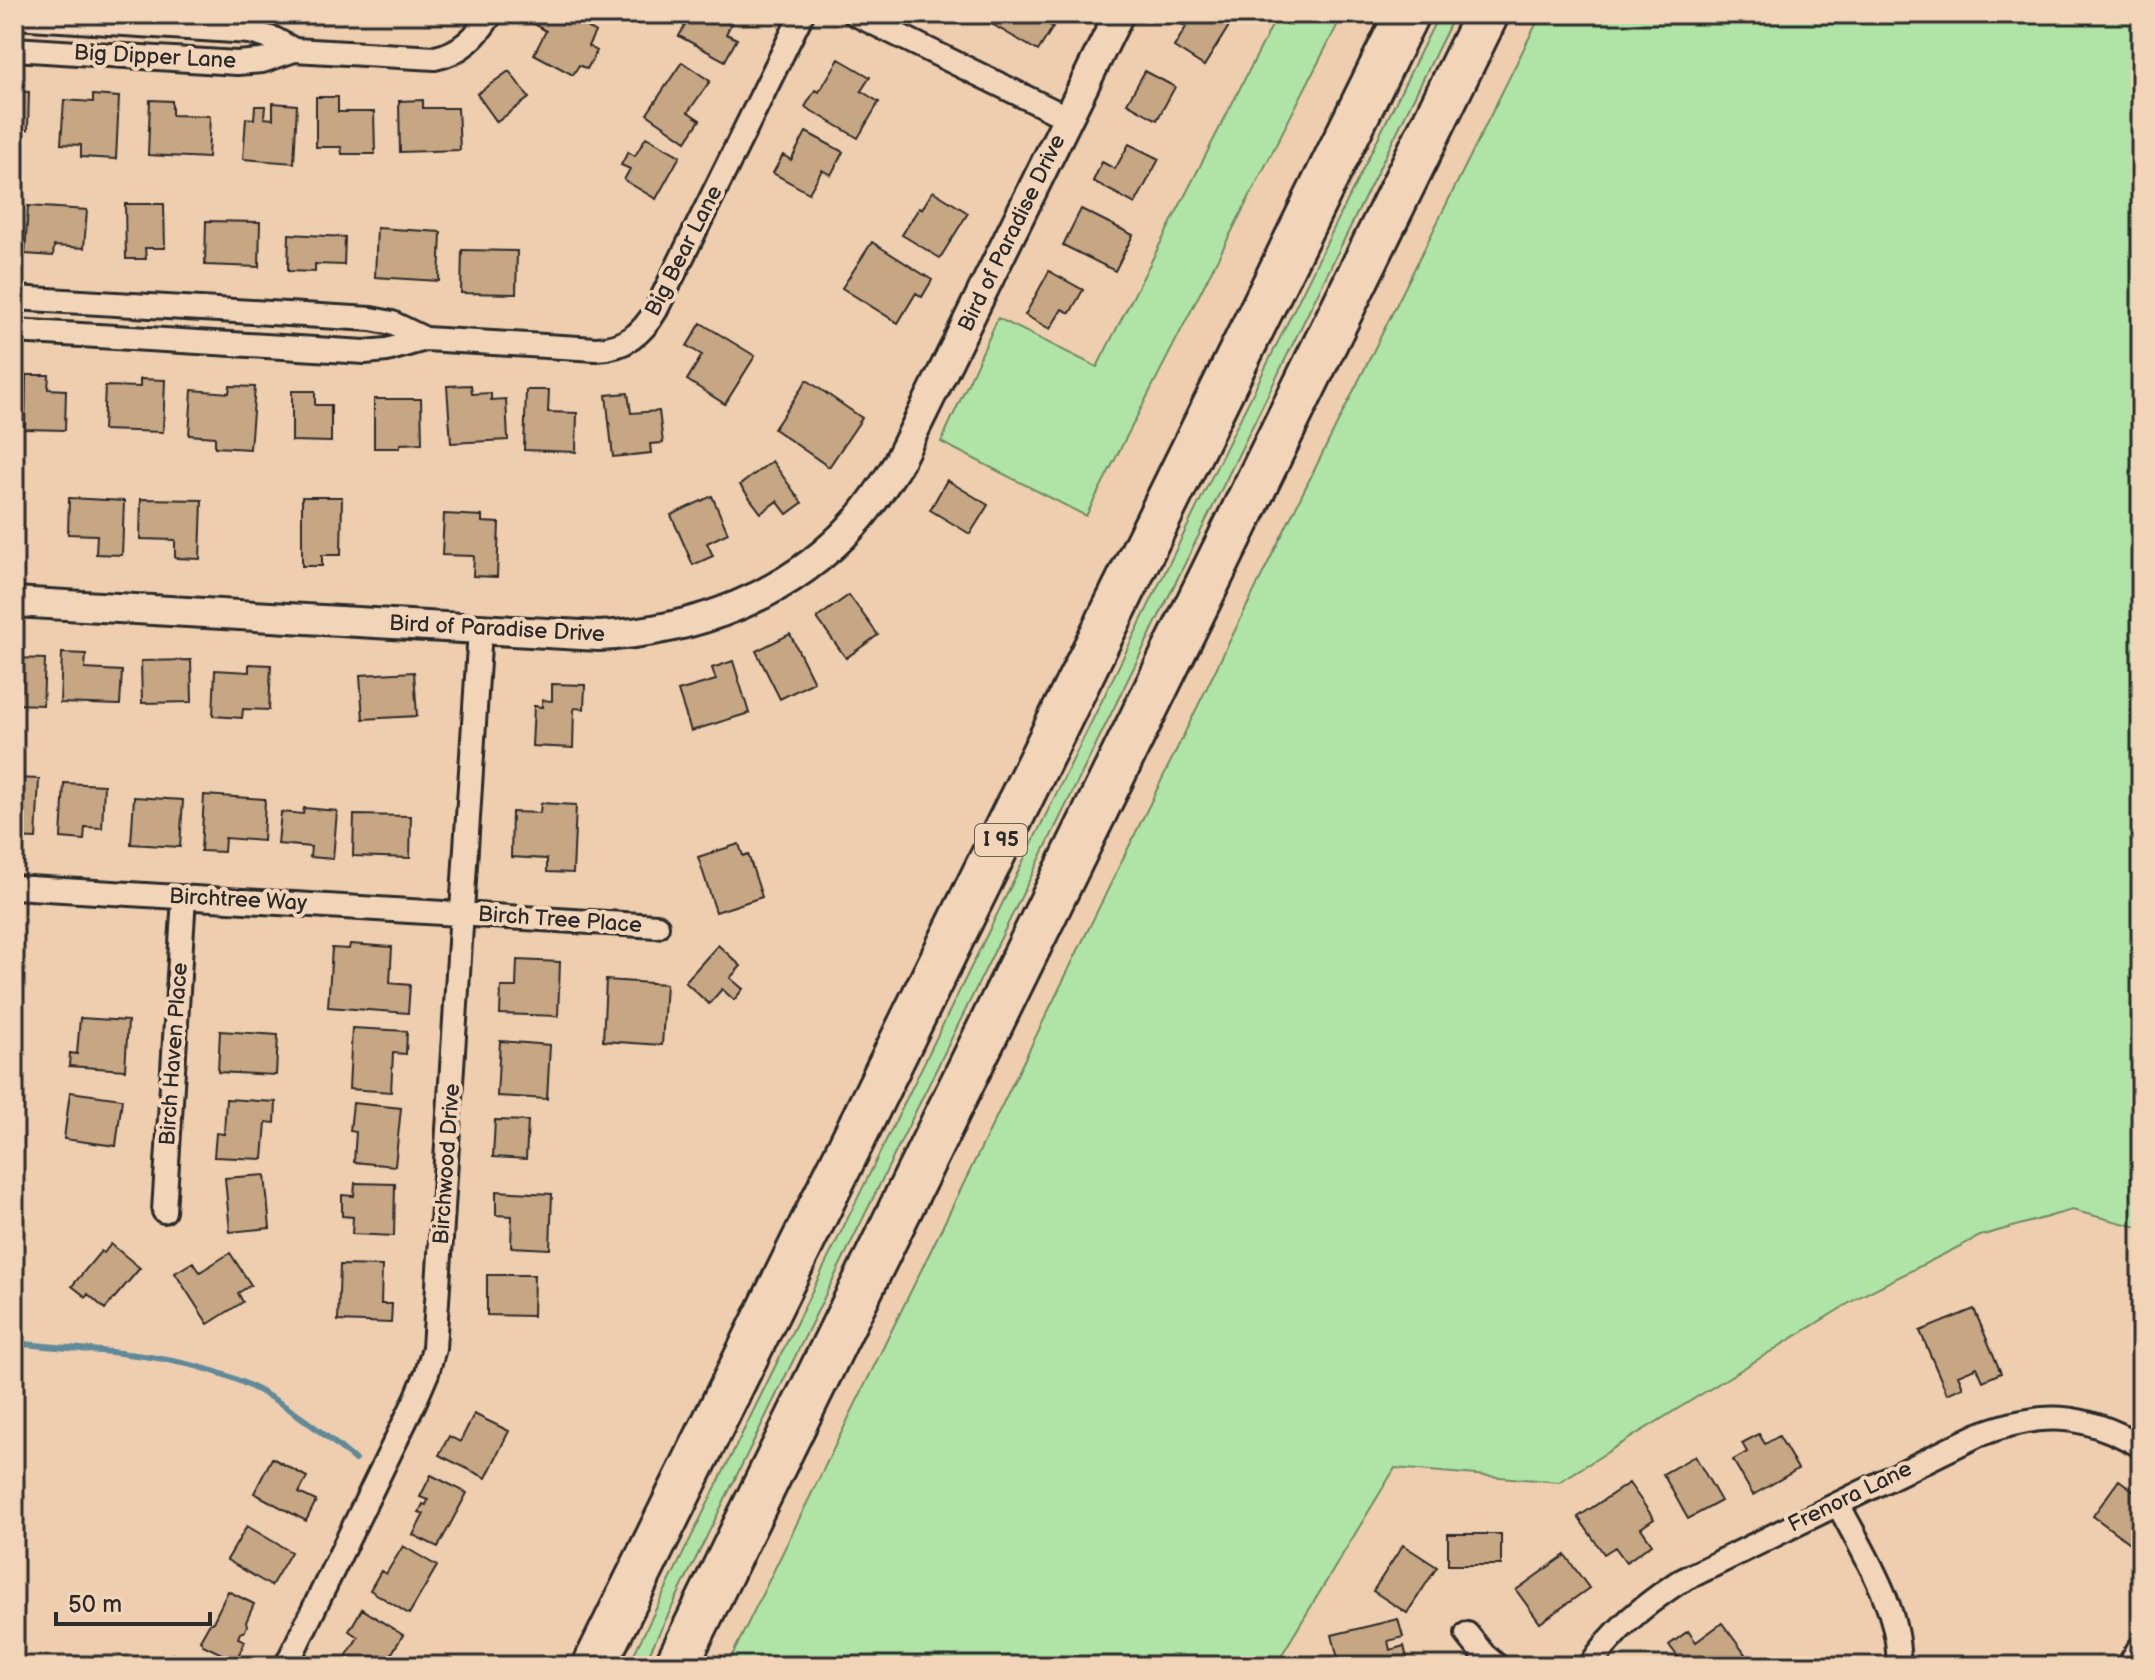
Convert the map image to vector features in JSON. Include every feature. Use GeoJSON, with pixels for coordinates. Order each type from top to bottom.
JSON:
{"type":"FeatureCollection","features":[{"type":"Feature","properties":{"kind":"highway","name":"I 95"},"geometry":{"type":"LineString","coordinates":[[594,1666],[1407,14]]}},
{"type":"Feature","properties":{"kind":"highway"},"geometry":{"type":"LineString","coordinates":[[676,1666],[1487,14]]}},
{"type":"Feature","properties":{"kind":"street","name":"Big Dipper Lane"},"geometry":{"type":"LineString","coordinates":[[14,17],[250,32],[274,39],[294,50],[435,58],[463,47],[491,14]]}},
{"type":"Feature","properties":{"kind":"street","name":"Big Bear Lane"},"geometry":{"type":"LineString","coordinates":[[14,331],[365,352],[387,350],[425,339],[596,349],[614,347],[634,337],[646,325],[662,299],[802,14]]}},
{"type":"Feature","properties":{"kind":"street"},"geometry":{"type":"LineString","coordinates":[[855,14],[1068,118]]}},
{"type":"Feature","properties":{"kind":"street","name":"Bird of Paradise Drive"},"geometry":{"type":"LineString","coordinates":[[14,602],[599,636],[641,633],[689,624],[736,607],[771,589],[838,540],[870,504],[908,446],[1119,14]]}},
{"type":"Feature","properties":{"kind":"street","name":"Big Dipper Lane"},"geometry":{"type":"LineString","coordinates":[[14,49],[250,63],[294,50]]}},
{"type":"Feature","properties":{"kind":"street","name":"Big Bear Lane"},"geometry":{"type":"LineString","coordinates":[[14,298],[371,319],[392,323],[425,339]]}},
{"type":"Feature","properties":{"kind":"street","name":"Birchwood Drive"},"geometry":{"type":"LineString","coordinates":[[286,1666],[415,1401],[434,1348],[480,630]]}},
{"type":"Feature","properties":{"kind":"street","name":"Birchtree Way"},"geometry":{"type":"LineString","coordinates":[[14,887],[463,913]]}},
{"type":"Feature","properties":{"kind":"street","name":"Birch Haven Place"},"geometry":{"type":"LineString","coordinates":[[164,1211],[184,897]]}},
{"type":"Feature","properties":{"kind":"street","name":"Birch Tree Place"},"geometry":{"type":"LineString","coordinates":[[463,913],[657,926]]}},
{"type":"Feature","properties":{"kind":"street","name":"Frenora Lane"},"geometry":{"type":"LineString","coordinates":[[1590,1666],[1622,1625],[1677,1583],[1978,1435],[2004,1425],[2056,1418],[2097,1424],[2141,1446]]}},
{"type":"Feature","properties":{"kind":"street"},"geometry":{"type":"LineString","coordinates":[[1838,1504],[1888,1606],[1896,1637],[1898,1666]]}},
{"type":"Feature","properties":{"kind":"street"},"geometry":{"type":"LineString","coordinates":[[1467,1634],[1497,1666]]}},
{"type":"Feature","properties":{"kind":"street"},"geometry":{"type":"LineString","coordinates":[[2132,1666],[2141,1651]]}},
{"type":"Feature","properties":{"kind":"green space"},"geometry":{"type":"Polygon","coordinates":[[[1278,14],[1343,14],[1086,516],[941,442],[998,318],[1097,367],[1278,14]]]}},
{"type":"Feature","properties":{"kind":"green space"},"geometry":{"type":"Polygon","coordinates":[[[1439,14],[1455,14],[643,1666],[628,1666],[1439,14]]]}},
{"type":"Feature","properties":{"kind":"green space"},"geometry":{"type":"Polygon","coordinates":[[[1541,14],[2141,14],[2141,1228],[2072,1210],[1980,1236],[1859,1297],[1559,1482],[1395,1468],[1275,1666],[727,1666],[1268,563],[1541,14]]]}},
{"type":"Feature","properties":{"kind":"building"},"geometry":{"type":"Polygon","coordinates":[[[540,14],[563,14],[595,32],[588,46],[597,51],[587,69],[579,65],[573,75],[534,54],[546,31],[534,24],[540,14]]]}},
{"type":"Feature","properties":{"kind":"building"},"geometry":{"type":"Polygon","coordinates":[[[698,14],[736,14],[726,34],[737,39],[725,61],[679,36],[691,15],[696,18],[698,14]]]}},
{"type":"Feature","properties":{"kind":"building"},"geometry":{"type":"Polygon","coordinates":[[[996,14],[1032,14],[1053,27],[1038,51],[990,23],[996,14]]]}},
{"type":"Feature","properties":{"kind":"building"},"geometry":{"type":"Polygon","coordinates":[[[1175,14],[1211,14],[1229,26],[1204,66],[1174,47],[1186,27],[1172,18],[1175,14]]]}},
{"type":"Feature","properties":{"kind":"building"},"geometry":{"type":"Polygon","coordinates":[[[839,59],[870,77],[861,91],[879,102],[858,138],[805,107],[815,90],[819,92],[839,59]]]}},
{"type":"Feature","properties":{"kind":"building"},"geometry":{"type":"Polygon","coordinates":[[[682,62],[710,81],[688,112],[700,120],[686,141],[647,114],[682,62]]]}},
{"type":"Feature","properties":{"kind":"building"},"geometry":{"type":"Polygon","coordinates":[[[509,71],[529,98],[497,122],[477,94],[509,71]]]}},
{"type":"Feature","properties":{"kind":"building"},"geometry":{"type":"Polygon","coordinates":[[[1145,71],[1175,87],[1157,120],[1127,103],[1145,71]]]}},
{"type":"Feature","properties":{"kind":"building"},"geometry":{"type":"Polygon","coordinates":[[[14,91],[29,92],[28,130],[14,130],[14,91]]]}},
{"type":"Feature","properties":{"kind":"building"},"geometry":{"type":"Polygon","coordinates":[[[93,95],[119,97],[116,159],[81,157],[81,145],[61,144],[64,100],[93,102],[93,95]]]}},
{"type":"Feature","properties":{"kind":"building"},"geometry":{"type":"Polygon","coordinates":[[[316,97],[338,97],[338,112],[374,112],[375,154],[342,154],[341,147],[316,147],[316,97]]]}},
{"type":"Feature","properties":{"kind":"building"},"geometry":{"type":"Polygon","coordinates":[[[150,100],[172,101],[172,115],[210,116],[208,158],[148,155],[150,100]]]}},
{"type":"Feature","properties":{"kind":"building"},"geometry":{"type":"Polygon","coordinates":[[[423,100],[423,108],[458,108],[460,150],[400,152],[399,101],[423,100]]]}},
{"type":"Feature","properties":{"kind":"building"},"geometry":{"type":"Polygon","coordinates":[[[273,103],[297,105],[294,163],[243,159],[246,118],[254,119],[255,106],[265,106],[264,118],[273,119],[273,103]]]}},
{"type":"Feature","properties":{"kind":"building"},"geometry":{"type":"Polygon","coordinates":[[[806,132],[843,152],[831,175],[822,170],[809,193],[773,173],[783,155],[791,160],[806,132]]]}},
{"type":"Feature","properties":{"kind":"building"},"geometry":{"type":"Polygon","coordinates":[[[646,137],[680,156],[656,199],[624,180],[630,169],[621,165],[628,152],[635,156],[646,137]]]}},
{"type":"Feature","properties":{"kind":"building"},"geometry":{"type":"Polygon","coordinates":[[[1129,144],[1159,159],[1135,204],[1093,181],[1102,162],[1115,169],[1129,144]]]}},
{"type":"Feature","properties":{"kind":"building"},"geometry":{"type":"Polygon","coordinates":[[[933,191],[968,213],[940,258],[902,235],[933,191]]]}},
{"type":"Feature","properties":{"kind":"building"},"geometry":{"type":"Polygon","coordinates":[[[125,204],[164,204],[165,248],[145,248],[146,259],[126,259],[125,204]]]}},
{"type":"Feature","properties":{"kind":"building"},"geometry":{"type":"Polygon","coordinates":[[[28,206],[87,210],[84,248],[54,246],[53,256],[25,254],[28,206]]]}},
{"type":"Feature","properties":{"kind":"building"},"geometry":{"type":"Polygon","coordinates":[[[1081,209],[1133,235],[1115,271],[1063,245],[1081,209]]]}},
{"type":"Feature","properties":{"kind":"building"},"geometry":{"type":"Polygon","coordinates":[[[206,221],[260,222],[259,267],[205,265],[206,221]]]}},
{"type":"Feature","properties":{"kind":"building"},"geometry":{"type":"Polygon","coordinates":[[[377,228],[441,232],[439,281],[375,277],[377,228]]]}},
{"type":"Feature","properties":{"kind":"building"},"geometry":{"type":"Polygon","coordinates":[[[289,234],[345,237],[344,265],[315,264],[315,272],[288,271],[289,234]]]}},
{"type":"Feature","properties":{"kind":"building"},"geometry":{"type":"Polygon","coordinates":[[[872,242],[932,280],[922,297],[916,293],[898,323],[842,288],[872,242]]]}},
{"type":"Feature","properties":{"kind":"building"},"geometry":{"type":"Polygon","coordinates":[[[462,250],[517,251],[516,294],[461,293],[462,250]]]}},
{"type":"Feature","properties":{"kind":"building"},"geometry":{"type":"Polygon","coordinates":[[[1049,271],[1083,290],[1070,313],[1062,309],[1050,329],[1025,315],[1049,271]]]}},
{"type":"Feature","properties":{"kind":"building"},"geometry":{"type":"Polygon","coordinates":[[[701,323],[755,356],[725,404],[687,380],[702,355],[687,346],[701,323]]]}},
{"type":"Feature","properties":{"kind":"building"},"geometry":{"type":"Polygon","coordinates":[[[26,375],[49,375],[48,389],[66,390],[65,430],[25,429],[26,375]]]}},
{"type":"Feature","properties":{"kind":"building"},"geometry":{"type":"Polygon","coordinates":[[[140,379],[165,380],[163,432],[103,430],[105,386],[140,387],[140,379]]]}},
{"type":"Feature","properties":{"kind":"building"},"geometry":{"type":"Polygon","coordinates":[[[807,380],[862,418],[829,467],[774,429],[807,380]]]}},
{"type":"Feature","properties":{"kind":"building"},"geometry":{"type":"Polygon","coordinates":[[[471,385],[472,394],[491,393],[491,400],[506,399],[508,440],[451,443],[447,386],[471,385]]]}},
{"type":"Feature","properties":{"kind":"building"},"geometry":{"type":"Polygon","coordinates":[[[230,386],[255,387],[250,449],[215,447],[215,437],[189,435],[192,390],[229,393],[230,386]]]}},
{"type":"Feature","properties":{"kind":"building"},"geometry":{"type":"Polygon","coordinates":[[[526,390],[549,390],[548,412],[577,413],[576,452],[524,450],[526,390]]]}},
{"type":"Feature","properties":{"kind":"building"},"geometry":{"type":"Polygon","coordinates":[[[292,391],[315,391],[315,405],[331,405],[331,442],[292,441],[292,391]]]}},
{"type":"Feature","properties":{"kind":"building"},"geometry":{"type":"Polygon","coordinates":[[[628,393],[631,413],[659,411],[663,443],[650,444],[651,453],[613,457],[606,395],[628,393]]]}},
{"type":"Feature","properties":{"kind":"building"},"geometry":{"type":"Polygon","coordinates":[[[374,399],[421,399],[422,443],[400,444],[400,448],[374,448],[374,399]]]}},
{"type":"Feature","properties":{"kind":"building"},"geometry":{"type":"Polygon","coordinates":[[[772,461],[802,503],[787,514],[777,501],[761,513],[740,485],[772,461]]]}},
{"type":"Feature","properties":{"kind":"building"},"geometry":{"type":"Polygon","coordinates":[[[947,480],[988,505],[970,534],[930,510],[947,480]]]}},
{"type":"Feature","properties":{"kind":"building"},"geometry":{"type":"Polygon","coordinates":[[[712,496],[728,533],[707,543],[713,556],[693,565],[671,515],[712,496]]]}},
{"type":"Feature","properties":{"kind":"building"},"geometry":{"type":"Polygon","coordinates":[[[302,497],[342,497],[341,555],[322,555],[322,566],[302,566],[302,497]]]}},
{"type":"Feature","properties":{"kind":"building"},"geometry":{"type":"Polygon","coordinates":[[[69,498],[124,501],[122,555],[96,554],[97,535],[68,534],[69,498]]]}},
{"type":"Feature","properties":{"kind":"building"},"geometry":{"type":"Polygon","coordinates":[[[141,499],[202,500],[200,559],[175,558],[175,540],[140,539],[141,499]]]}},
{"type":"Feature","properties":{"kind":"building"},"geometry":{"type":"Polygon","coordinates":[[[444,514],[482,516],[482,522],[499,523],[497,577],[473,576],[474,556],[442,555],[444,514]]]}},
{"type":"Feature","properties":{"kind":"building"},"geometry":{"type":"Polygon","coordinates":[[[849,595],[878,635],[846,658],[817,618],[849,595]]]}},
{"type":"Feature","properties":{"kind":"building"},"geometry":{"type":"Polygon","coordinates":[[[790,634],[814,682],[780,699],[756,651],[790,634]]]}},
{"type":"Feature","properties":{"kind":"building"},"geometry":{"type":"Polygon","coordinates":[[[62,653],[86,654],[85,669],[122,671],[120,705],[60,703],[62,653]]]}},
{"type":"Feature","properties":{"kind":"building"},"geometry":{"type":"Polygon","coordinates":[[[14,658],[45,659],[43,705],[14,704],[14,658]]]}},
{"type":"Feature","properties":{"kind":"building"},"geometry":{"type":"Polygon","coordinates":[[[191,660],[192,702],[142,703],[141,661],[191,660]]]}},
{"type":"Feature","properties":{"kind":"building"},"geometry":{"type":"Polygon","coordinates":[[[733,661],[749,713],[691,731],[678,691],[716,680],[712,668],[733,661]]]}},
{"type":"Feature","properties":{"kind":"building"},"geometry":{"type":"Polygon","coordinates":[[[249,664],[271,665],[269,710],[243,709],[242,718],[213,716],[215,670],[249,672],[249,664]]]}},
{"type":"Feature","properties":{"kind":"building"},"geometry":{"type":"Polygon","coordinates":[[[414,672],[417,716],[363,719],[360,675],[414,672]]]}},
{"type":"Feature","properties":{"kind":"building"},"geometry":{"type":"Polygon","coordinates":[[[552,684],[585,685],[584,709],[574,708],[573,748],[532,746],[534,706],[542,707],[542,700],[552,701],[552,684]]]}},
{"type":"Feature","properties":{"kind":"building"},"geometry":{"type":"Polygon","coordinates":[[[14,778],[39,779],[36,839],[14,838],[14,778]]]}},
{"type":"Feature","properties":{"kind":"building"},"geometry":{"type":"Polygon","coordinates":[[[64,783],[104,785],[102,828],[85,827],[84,840],[61,838],[64,783]]]}},
{"type":"Feature","properties":{"kind":"building"},"geometry":{"type":"Polygon","coordinates":[[[204,795],[265,799],[263,841],[225,838],[224,852],[201,851],[204,795]]]}},
{"type":"Feature","properties":{"kind":"building"},"geometry":{"type":"Polygon","coordinates":[[[134,797],[183,800],[180,847],[131,844],[134,797]]]}},
{"type":"Feature","properties":{"kind":"building"},"geometry":{"type":"Polygon","coordinates":[[[541,803],[576,805],[573,873],[547,872],[547,859],[511,857],[512,812],[540,813],[541,803]]]}},
{"type":"Feature","properties":{"kind":"building"},"geometry":{"type":"Polygon","coordinates":[[[304,808],[337,811],[333,859],[310,857],[311,847],[278,844],[281,812],[303,814],[304,808]]]}},
{"type":"Feature","properties":{"kind":"building"},"geometry":{"type":"Polygon","coordinates":[[[354,815],[411,816],[410,858],[353,856],[354,815]]]}},
{"type":"Feature","properties":{"kind":"building"},"geometry":{"type":"Polygon","coordinates":[[[739,844],[743,856],[748,854],[762,897],[716,912],[698,857],[739,844]]]}},
{"type":"Feature","properties":{"kind":"building"},"geometry":{"type":"Polygon","coordinates":[[[350,944],[392,947],[390,983],[410,985],[408,1013],[328,1007],[332,948],[349,949],[350,944]]]}},
{"type":"Feature","properties":{"kind":"building"},"geometry":{"type":"Polygon","coordinates":[[[718,945],[741,966],[730,978],[743,989],[734,1000],[722,989],[709,1004],[685,982],[718,945]]]}},
{"type":"Feature","properties":{"kind":"building"},"geometry":{"type":"Polygon","coordinates":[[[517,960],[560,962],[558,1016],[500,1014],[501,987],[516,987],[517,960]]]}},
{"type":"Feature","properties":{"kind":"building"},"geometry":{"type":"Polygon","coordinates":[[[606,980],[666,984],[662,1045],[603,1041],[606,980]]]}},
{"type":"Feature","properties":{"kind":"building"},"geometry":{"type":"Polygon","coordinates":[[[80,1018],[128,1021],[125,1070],[69,1066],[70,1053],[77,1054],[80,1018]]]}},
{"type":"Feature","properties":{"kind":"building"},"geometry":{"type":"Polygon","coordinates":[[[352,1028],[407,1031],[406,1054],[393,1053],[391,1092],[349,1089],[352,1028]]]}},
{"type":"Feature","properties":{"kind":"building"},"geometry":{"type":"Polygon","coordinates":[[[220,1031],[278,1035],[276,1075],[218,1072],[220,1031]]]}},
{"type":"Feature","properties":{"kind":"building"},"geometry":{"type":"Polygon","coordinates":[[[500,1041],[550,1045],[547,1099],[497,1096],[500,1041]]]}},
{"type":"Feature","properties":{"kind":"building"},"geometry":{"type":"Polygon","coordinates":[[[70,1092],[122,1099],[116,1146],[64,1139],[70,1092]]]}},
{"type":"Feature","properties":{"kind":"building"},"geometry":{"type":"Polygon","coordinates":[[[226,1099],[276,1102],[275,1123],[266,1122],[263,1159],[214,1157],[216,1133],[224,1134],[226,1099]]]}},
{"type":"Feature","properties":{"kind":"building"},"geometry":{"type":"Polygon","coordinates":[[[353,1103],[401,1108],[395,1166],[354,1162],[356,1132],[350,1131],[353,1103]]]}},
{"type":"Feature","properties":{"kind":"building"},"geometry":{"type":"Polygon","coordinates":[[[495,1120],[528,1121],[526,1159],[493,1157],[495,1120]]]}},
{"type":"Feature","properties":{"kind":"building"},"geometry":{"type":"Polygon","coordinates":[[[265,1175],[270,1228],[230,1232],[225,1178],[265,1175]]]}},
{"type":"Feature","properties":{"kind":"building"},"geometry":{"type":"Polygon","coordinates":[[[355,1183],[395,1184],[394,1236],[352,1234],[353,1217],[342,1216],[342,1195],[354,1196],[355,1183]]]}},
{"type":"Feature","properties":{"kind":"building"},"geometry":{"type":"Polygon","coordinates":[[[496,1191],[552,1194],[550,1249],[511,1247],[512,1216],[496,1215],[496,1191]]]}},
{"type":"Feature","properties":{"kind":"building"},"geometry":{"type":"Polygon","coordinates":[[[111,1244],[140,1268],[105,1309],[88,1294],[86,1297],[72,1286],[101,1251],[104,1253],[111,1244]]]}},
{"type":"Feature","properties":{"kind":"building"},"geometry":{"type":"Polygon","coordinates":[[[230,1253],[251,1285],[238,1293],[243,1302],[208,1324],[175,1273],[193,1262],[200,1272],[230,1253]]]}},
{"type":"Feature","properties":{"kind":"building"},"geometry":{"type":"Polygon","coordinates":[[[340,1265],[382,1266],[381,1304],[392,1304],[391,1323],[338,1321],[340,1265]]]}},
{"type":"Feature","properties":{"kind":"building"},"geometry":{"type":"Polygon","coordinates":[[[487,1275],[534,1275],[533,1316],[487,1315],[487,1275]]]}},
{"type":"Feature","properties":{"kind":"building"},"geometry":{"type":"Polygon","coordinates":[[[1974,1309],[2001,1373],[1983,1381],[1977,1367],[1958,1375],[1963,1387],[1947,1394],[1920,1331],[1974,1309]]]}},
{"type":"Feature","properties":{"kind":"building"},"geometry":{"type":"Polygon","coordinates":[[[474,1414],[509,1431],[486,1478],[439,1455],[449,1436],[460,1442],[474,1414]]]}},
{"type":"Feature","properties":{"kind":"building"},"geometry":{"type":"Polygon","coordinates":[[[1759,1434],[1765,1444],[1779,1436],[1798,1469],[1753,1495],[1733,1460],[1747,1452],[1742,1443],[1759,1434]]]}},
{"type":"Feature","properties":{"kind":"building"},"geometry":{"type":"Polygon","coordinates":[[[1695,1456],[1721,1501],[1688,1519],[1663,1474],[1695,1456]]]}},
{"type":"Feature","properties":{"kind":"building"},"geometry":{"type":"Polygon","coordinates":[[[272,1458],[307,1477],[299,1493],[316,1501],[306,1521],[254,1493],[272,1458]]]}},
{"type":"Feature","properties":{"kind":"building"},"geometry":{"type":"Polygon","coordinates":[[[431,1475],[467,1493],[438,1547],[413,1535],[424,1514],[419,1512],[428,1500],[420,1497],[431,1475]]]}},
{"type":"Feature","properties":{"kind":"building"},"geometry":{"type":"Polygon","coordinates":[[[2119,1480],[2141,1496],[2141,1541],[2136,1548],[2093,1516],[2119,1480]]]}},
{"type":"Feature","properties":{"kind":"building"},"geometry":{"type":"Polygon","coordinates":[[[1629,1483],[1654,1519],[1641,1528],[1652,1544],[1626,1562],[1615,1547],[1604,1554],[1578,1517],[1629,1483]]]}},
{"type":"Feature","properties":{"kind":"building"},"geometry":{"type":"Polygon","coordinates":[[[247,1526],[291,1552],[271,1586],[227,1560],[247,1526]]]}},
{"type":"Feature","properties":{"kind":"building"},"geometry":{"type":"Polygon","coordinates":[[[1448,1534],[1501,1534],[1501,1565],[1448,1565],[1448,1534]]]}},
{"type":"Feature","properties":{"kind":"building"},"geometry":{"type":"Polygon","coordinates":[[[1403,1545],[1437,1567],[1407,1613],[1373,1591],[1403,1545]]]}},
{"type":"Feature","properties":{"kind":"building"},"geometry":{"type":"Polygon","coordinates":[[[403,1546],[437,1566],[409,1614],[370,1590],[381,1571],[386,1574],[403,1546]]]}},
{"type":"Feature","properties":{"kind":"building"},"geometry":{"type":"Polygon","coordinates":[[[1565,1555],[1589,1588],[1540,1623],[1516,1590],[1565,1555]]]}},
{"type":"Feature","properties":{"kind":"building"},"geometry":{"type":"Polygon","coordinates":[[[228,1591],[254,1604],[245,1631],[238,1638],[245,1641],[236,1661],[203,1645],[200,1640],[228,1591]]]}},
{"type":"Feature","properties":{"kind":"building"},"geometry":{"type":"Polygon","coordinates":[[[362,1609],[403,1635],[384,1666],[353,1666],[344,1660],[358,1637],[349,1631],[362,1609]]]}},
{"type":"Feature","properties":{"kind":"building"},"geometry":{"type":"Polygon","coordinates":[[[1398,1619],[1403,1637],[1388,1641],[1390,1650],[1404,1646],[1409,1666],[1340,1666],[1332,1635],[1398,1619]]]}},
{"type":"Feature","properties":{"kind":"building"},"geometry":{"type":"Polygon","coordinates":[[[1722,1623],[1745,1654],[1728,1666],[1685,1666],[1669,1645],[1688,1631],[1696,1642],[1722,1623]]]}},
{"type":"Feature","properties":{"kind":"building"},"geometry":{"type":"Polygon","coordinates":[[[172,1654],[196,1666],[166,1666],[172,1654]]]}},
{"type":"Feature","properties":{"kind":"waterway"},"geometry":{"type":"LineString","coordinates":[[14,1343],[132,1354],[218,1373],[244,1383],[288,1408],[355,1460]]}}]}
